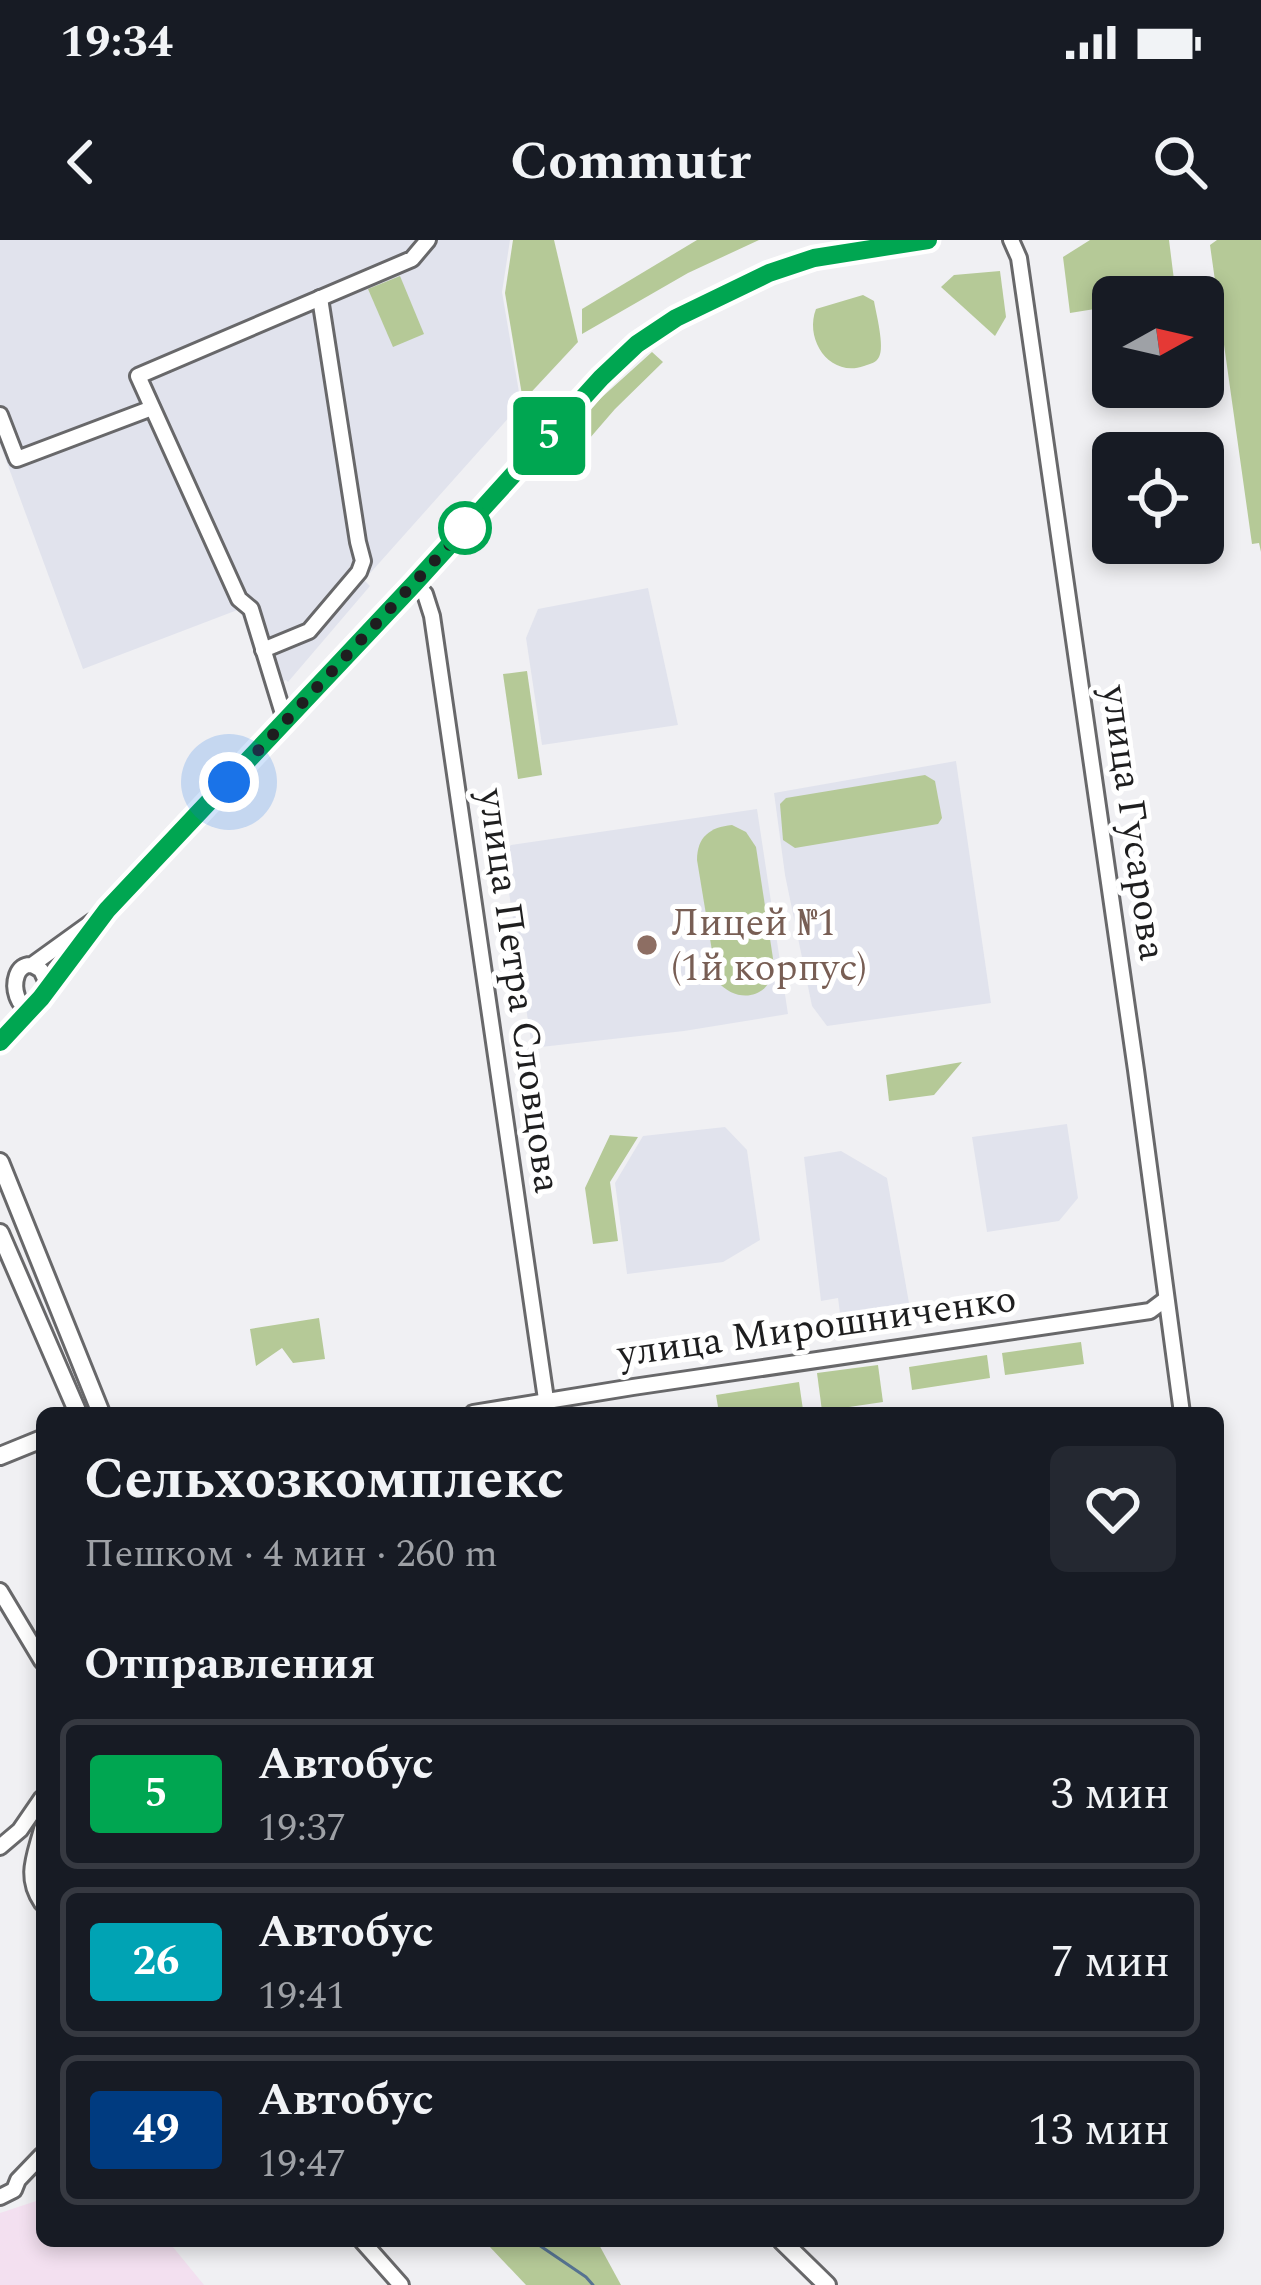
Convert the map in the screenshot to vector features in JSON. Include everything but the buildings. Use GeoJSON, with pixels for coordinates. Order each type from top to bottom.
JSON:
{"type":"FeatureCollection","features":[{"type":"Feature","properties":{"kind":"main road"},"geometry":{"type":"LineString","coordinates":[[0,1162],[95,1407]]}},
{"type":"Feature","properties":{"kind":"main road"},"geometry":{"type":"LineString","coordinates":[[0,1233],[75,1407]]}},
{"type":"Feature","properties":{"kind":"main road"},"geometry":{"type":"LineString","coordinates":[[0,1456],[36,1441]]}},
{"type":"Feature","properties":{"kind":"main road"},"geometry":{"type":"LineString","coordinates":[[788,2247],[826,2285]]}},
{"type":"Feature","properties":{"kind":"street"},"geometry":{"type":"LineString","coordinates":[[286,720],[251,609],[239,598],[138,376],[412,259],[428,240]]}},
{"type":"Feature","properties":{"kind":"street"},"geometry":{"type":"LineString","coordinates":[[0,1042],[41,998],[107,910],[637,344],[676,318],[769,273],[814,258],[928,240]]}},
{"type":"Feature","properties":{"kind":"street","name":"улица Гусарова"},"geometry":{"type":"LineString","coordinates":[[1012,242],[1019,258],[1044,429],[1181,1407]]}},
{"type":"Feature","properties":{"kind":"street"},"geometry":{"type":"LineString","coordinates":[[263,650],[309,631],[364,561],[320,298]]}},
{"type":"Feature","properties":{"kind":"street"},"geometry":{"type":"LineString","coordinates":[[0,415],[17,459],[152,407]]}},
{"type":"Feature","properties":{"kind":"street","name":"улица Петра Словцова"},"geometry":{"type":"LineString","coordinates":[[414,584],[425,594],[432,616],[547,1407]]}},
{"type":"Feature","properties":{"kind":"street"},"geometry":{"type":"LineString","coordinates":[[32,965],[107,910]]}},
{"type":"Feature","properties":{"kind":"street"},"geometry":{"type":"LineString","coordinates":[[22,964],[41,970],[48,985],[41,998],[25,1008],[3,999],[9,971],[22,964]]}},
{"type":"Feature","properties":{"kind":"street","name":"улица Мирошниченко"},"geometry":{"type":"LineString","coordinates":[[547,1407],[1150,1311],[1166,1299]]}},
{"type":"Feature","properties":{"kind":"street"},"geometry":{"type":"LineString","coordinates":[[0,1591],[36,1651]]}},
{"type":"Feature","properties":{"kind":"street"},"geometry":{"type":"LineString","coordinates":[[0,1847],[36,1807]]}},
{"type":"Feature","properties":{"kind":"street"},"geometry":{"type":"LineString","coordinates":[[36,1850],[30,1870],[36,1895]]}},
{"type":"Feature","properties":{"kind":"street"},"geometry":{"type":"LineString","coordinates":[[0,2197],[14,2190],[17,2180],[36,2161]]}},
{"type":"Feature","properties":{"kind":"street"},"geometry":{"type":"LineString","coordinates":[[367,2247],[401,2285]]}},
{"type":"Feature","properties":{"kind":"shaded area"},"geometry":{"type":"Polygon","coordinates":[[[0,240],[510,240],[502,292],[521,404],[364,580],[370,586],[288,682],[265,686],[240,609],[83,669],[0,444],[0,240]]]}},
{"type":"Feature","properties":{"kind":"shaded area"},"geometry":{"type":"Polygon","coordinates":[[[648,588],[678,725],[542,745],[526,638],[538,609],[648,588]]]}},
{"type":"Feature","properties":{"kind":"shaded area"},"geometry":{"type":"Polygon","coordinates":[[[956,761],[991,1003],[827,1026],[812,1006],[774,793],[956,761]]]}},
{"type":"Feature","properties":{"kind":"shaded area","name":"Лицей №1 (1й корпус)"},"geometry":{"type":"Polygon","coordinates":[[[757,809],[788,1014],[532,1048],[503,852],[511,845],[757,809]]]}},
{"type":"Feature","properties":{"kind":"shaded area"},"geometry":{"type":"Polygon","coordinates":[[[1067,1124],[1078,1198],[1059,1221],[987,1232],[972,1137],[1067,1124]]]}},
{"type":"Feature","properties":{"kind":"shaded area"},"geometry":{"type":"Polygon","coordinates":[[[725,1127],[747,1150],[760,1240],[723,1262],[627,1274],[615,1183],[643,1136],[725,1127]]]}},
{"type":"Feature","properties":{"kind":"shaded area"},"geometry":{"type":"Polygon","coordinates":[[[841,1151],[887,1178],[909,1303],[840,1314],[838,1298],[821,1301],[804,1157],[841,1151]]]}},
{"type":"Feature","properties":{"kind":"shaded area"},"geometry":{"type":"Polygon","coordinates":[[[36,2201],[36,2247],[173,2247],[204,2285],[0,2285],[0,2213],[36,2201]]]}},
{"type":"Feature","properties":{"kind":"green space"},"geometry":{"type":"Polygon","coordinates":[[[513,240],[554,240],[578,342],[523,401],[505,293],[513,240]]]}},
{"type":"Feature","properties":{"kind":"green space"},"geometry":{"type":"Polygon","coordinates":[[[697,240],[759,240],[688,273],[582,334],[582,309],[697,240]]]}},
{"type":"Feature","properties":{"kind":"green space"},"geometry":{"type":"Polygon","coordinates":[[[1090,240],[1169,240],[1174,276],[1092,276],[1092,309],[1070,313],[1063,257],[1090,240]]]}},
{"type":"Feature","properties":{"kind":"green space"},"geometry":{"type":"Polygon","coordinates":[[[1217,240],[1261,240],[1261,552],[1259,543],[1252,544],[1224,345],[1224,276],[1214,276],[1210,245],[1217,240]]]}},
{"type":"Feature","properties":{"kind":"green space"},"geometry":{"type":"Polygon","coordinates":[[[1000,271],[1006,317],[995,336],[941,287],[954,275],[1000,271]]]}},
{"type":"Feature","properties":{"kind":"green space"},"geometry":{"type":"Polygon","coordinates":[[[400,276],[424,334],[393,347],[368,289],[400,276]]]}},
{"type":"Feature","properties":{"kind":"green space"},"geometry":{"type":"Polygon","coordinates":[[[863,295],[874,301],[881,352],[871,364],[840,367],[817,344],[816,309],[863,295]]]}},
{"type":"Feature","properties":{"kind":"green space"},"geometry":{"type":"Polygon","coordinates":[[[652,352],[663,362],[570,461],[557,449],[601,398],[652,352]]]}},
{"type":"Feature","properties":{"kind":"green space"},"geometry":{"type":"Polygon","coordinates":[[[527,671],[542,775],[518,779],[503,674],[527,671]]]}},
{"type":"Feature","properties":{"kind":"green space"},"geometry":{"type":"Polygon","coordinates":[[[925,775],[935,781],[942,818],[938,824],[795,848],[783,840],[780,804],[786,798],[925,775]]]}},
{"type":"Feature","properties":{"kind":"green space"},"geometry":{"type":"Polygon","coordinates":[[[732,825],[746,832],[756,847],[774,965],[767,985],[752,995],[734,993],[717,981],[697,860],[706,835],[732,825]]]}},
{"type":"Feature","properties":{"kind":"green space"},"geometry":{"type":"Polygon","coordinates":[[[962,1062],[934,1095],[889,1101],[886,1075],[962,1062]]]}},
{"type":"Feature","properties":{"kind":"green space"},"geometry":{"type":"Polygon","coordinates":[[[610,1135],[638,1137],[610,1182],[618,1241],[593,1244],[585,1188],[610,1135]]]}},
{"type":"Feature","properties":{"kind":"green space"},"geometry":{"type":"Polygon","coordinates":[[[319,1318],[325,1359],[293,1363],[282,1348],[256,1366],[250,1329],[319,1318]]]}},
{"type":"Feature","properties":{"kind":"green space"},"geometry":{"type":"Polygon","coordinates":[[[1081,1342],[1084,1364],[1005,1375],[1002,1353],[1081,1342]]]}},
{"type":"Feature","properties":{"kind":"green space"},"geometry":{"type":"Polygon","coordinates":[[[987,1355],[990,1378],[912,1390],[909,1367],[987,1355]]]}},
{"type":"Feature","properties":{"kind":"green space"},"geometry":{"type":"Polygon","coordinates":[[[878,1365],[883,1402],[821,1407],[817,1373],[878,1365]]]}},
{"type":"Feature","properties":{"kind":"green space"},"geometry":{"type":"Polygon","coordinates":[[[799,1382],[803,1407],[718,1407],[716,1395],[799,1382]]]}},
{"type":"Feature","properties":{"kind":"green space"},"geometry":{"type":"Polygon","coordinates":[[[490,2247],[600,2247],[621,2285],[526,2285],[490,2247]]]}},
{"type":"Feature","properties":{"kind":"waterway"},"geometry":{"type":"LineString","coordinates":[[542,2247],[593,2285]]}},
{"type":"Feature","properties":{"kind":"bus line","name":"5"},"geometry":{"type":"LineString","coordinates":[[0,1042],[41,998],[107,910],[637,344],[676,318],[769,273],[814,258],[928,240]]}},
{"type":"Feature","properties":{"kind":"place","name":"Лицей №1 (1й корпус)"},"geometry":{"type":"Point","coordinates":[647,945]}},
{"type":"Feature","properties":{"kind":"route"},"geometry":{"type":"LineString","coordinates":[[229,782],[465,528]]}}]}
